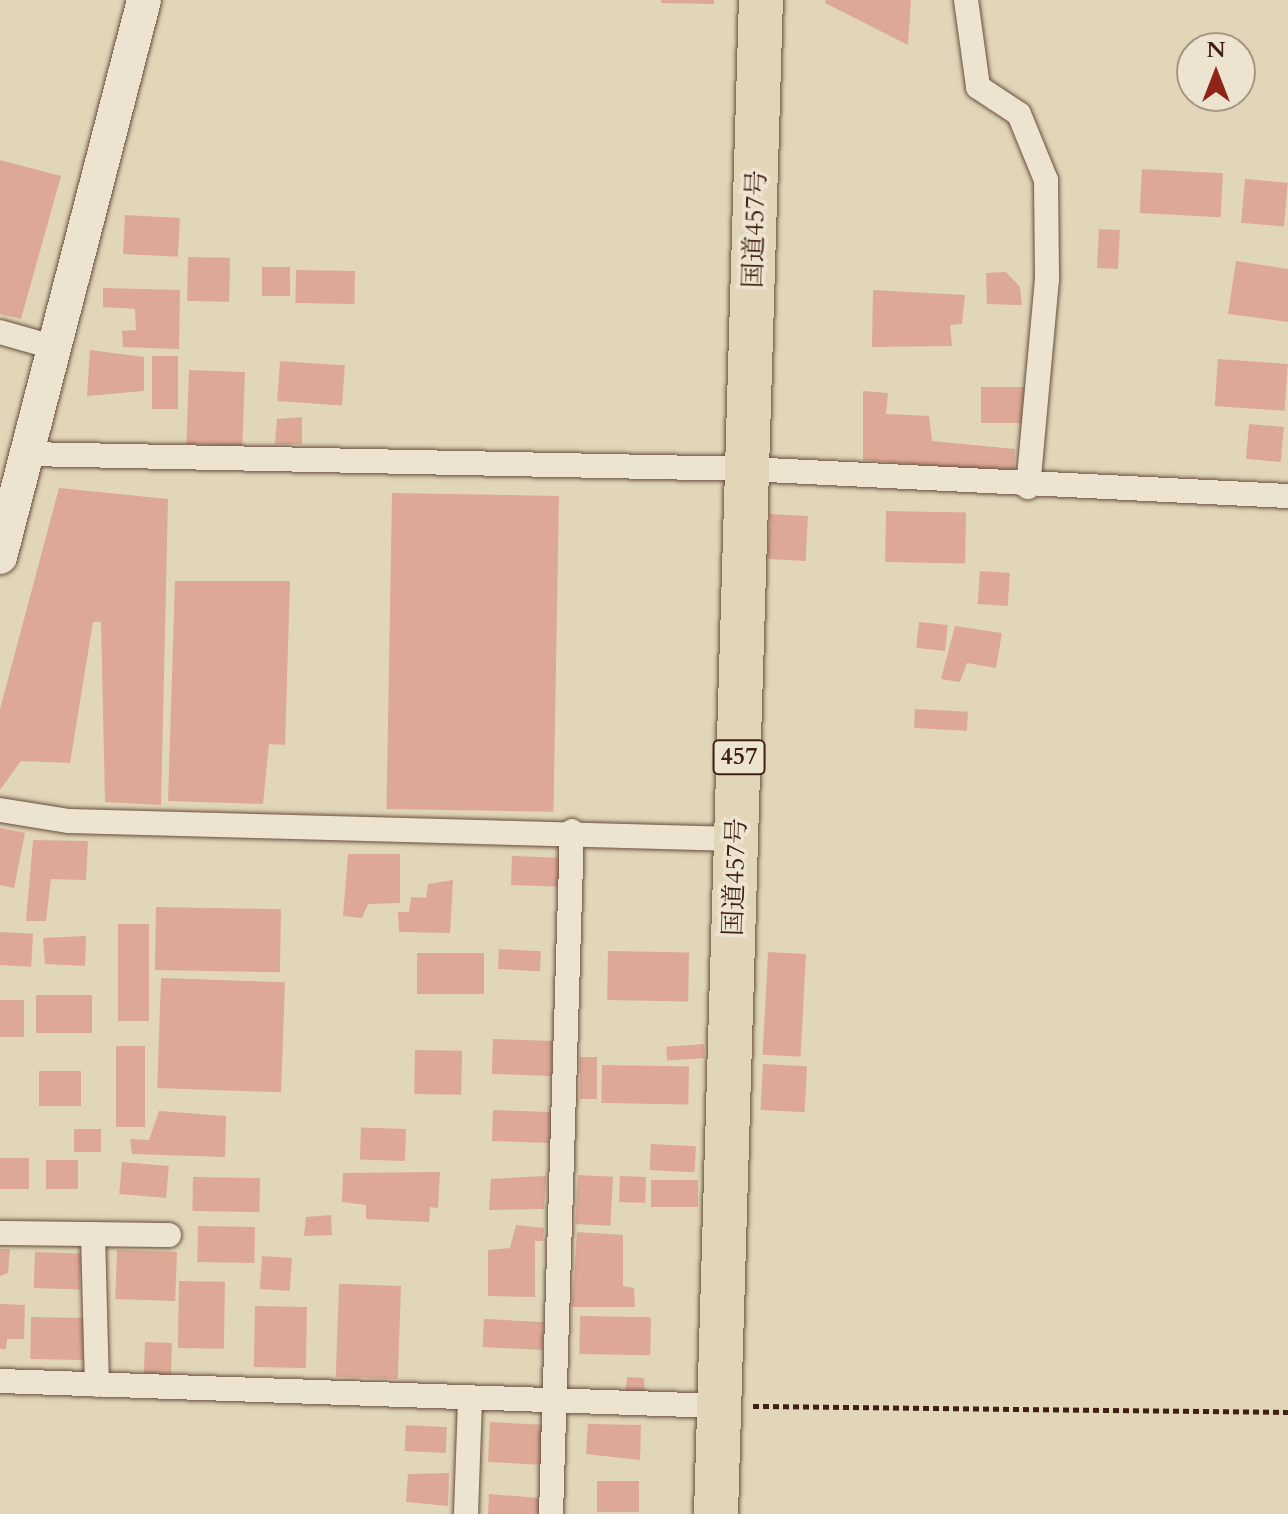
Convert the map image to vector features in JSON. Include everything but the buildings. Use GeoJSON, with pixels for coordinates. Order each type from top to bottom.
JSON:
{"type":"FeatureCollection","features":[{"type":"Feature","properties":{"kind":"highway","name":"国道457号"},"geometry":{"type":"LineString","coordinates":[[716,1514],[761,0]]}},
{"type":"Feature","properties":{"kind":"street"},"geometry":{"type":"LineString","coordinates":[[0,557],[144,0]]}},
{"type":"Feature","properties":{"kind":"street"},"geometry":{"type":"LineString","coordinates":[[966,0],[978,87],[1019,114],[1046,180],[1047,279],[1028,487]]}},
{"type":"Feature","properties":{"kind":"street"},"geometry":{"type":"LineString","coordinates":[[0,332],[56,348]]}},
{"type":"Feature","properties":{"kind":"street"},"geometry":{"type":"LineString","coordinates":[[27,454],[747,469],[1028,487],[1288,496]]}},
{"type":"Feature","properties":{"kind":"street"},"geometry":{"type":"LineString","coordinates":[[0,810],[69,821],[572,831],[736,839]]}},
{"type":"Feature","properties":{"kind":"street"},"geometry":{"type":"LineString","coordinates":[[551,1514],[572,831]]}},
{"type":"Feature","properties":{"kind":"street"},"geometry":{"type":"LineString","coordinates":[[0,1233],[169,1235]]}},
{"type":"Feature","properties":{"kind":"street"},"geometry":{"type":"LineString","coordinates":[[93,1234],[97,1385]]}},
{"type":"Feature","properties":{"kind":"street"},"geometry":{"type":"LineString","coordinates":[[0,1381],[719,1406]]}},
{"type":"Feature","properties":{"kind":"street"},"geometry":{"type":"LineString","coordinates":[[466,1514],[470,1398]]}},
{"type":"Feature","properties":{"kind":"path"},"geometry":{"type":"LineString","coordinates":[[719,1406],[1288,1412]]}}]}
